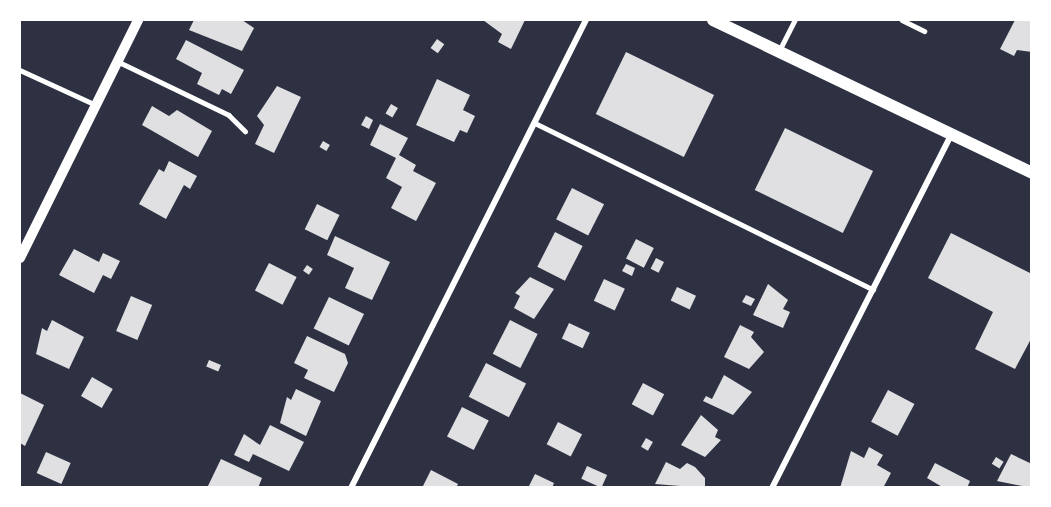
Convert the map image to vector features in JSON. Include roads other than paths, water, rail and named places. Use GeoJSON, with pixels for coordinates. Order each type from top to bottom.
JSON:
{"type":"FeatureCollection","features":[{"type":"Feature","properties":{"kind":"main road"},"geometry":{"type":"LineString","coordinates":[[713,20],[1032,173]]}},
{"type":"Feature","properties":{"kind":"street"},"geometry":{"type":"LineString","coordinates":[[20,258],[138,20]]}},
{"type":"Feature","properties":{"kind":"street"},"geometry":{"type":"LineString","coordinates":[[351,488],[586,20]]}},
{"type":"Feature","properties":{"kind":"street"},"geometry":{"type":"LineString","coordinates":[[772,488],[951,134]]}},
{"type":"Feature","properties":{"kind":"lane"},"geometry":{"type":"LineString","coordinates":[[778,51],[795,20]]}},
{"type":"Feature","properties":{"kind":"lane"},"geometry":{"type":"LineString","coordinates":[[902,20],[925,31]]}},
{"type":"Feature","properties":{"kind":"lane"},"geometry":{"type":"LineString","coordinates":[[117,62],[229,115],[245,131]]}},
{"type":"Feature","properties":{"kind":"lane"},"geometry":{"type":"LineString","coordinates":[[20,70],[97,105]]}},
{"type":"Feature","properties":{"kind":"lane"},"geometry":{"type":"LineString","coordinates":[[535,123],[873,289]]}}]}
